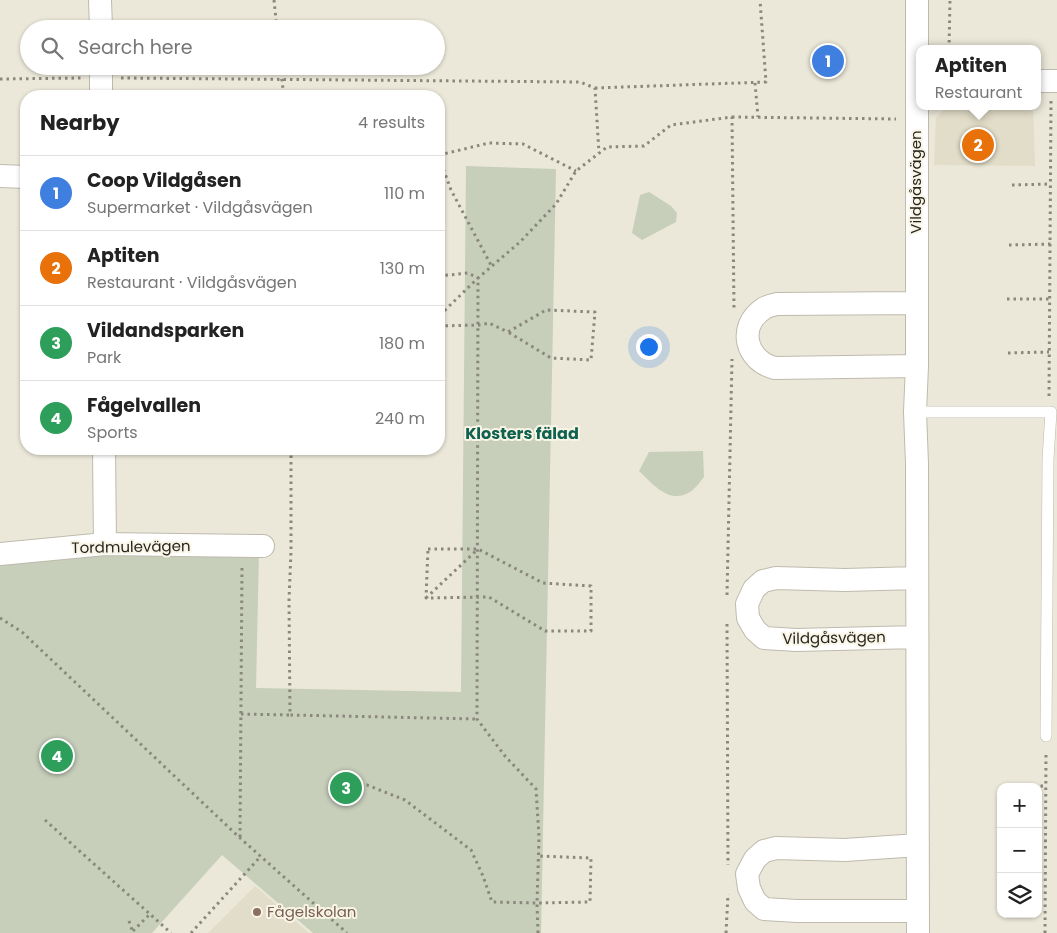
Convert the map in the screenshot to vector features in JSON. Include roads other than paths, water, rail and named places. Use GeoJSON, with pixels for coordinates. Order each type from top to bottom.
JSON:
{"type":"FeatureCollection","features":[{"type":"Feature","properties":{"kind":"street"},"geometry":{"type":"LineString","coordinates":[[100,0],[100,20]]}},
{"type":"Feature","properties":{"kind":"street","name":"Vildgåsvägen"},"geometry":{"type":"LineString","coordinates":[[917,0],[918,45]]}},
{"type":"Feature","properties":{"kind":"street","name":"Vildgåsvägen"},"geometry":{"type":"LineString","coordinates":[[916,110],[917,366],[915,412],[917,464],[917,637],[918,845],[918,922],[764,909],[755,901],[749,888],[747,874],[754,859],[764,851],[776,848],[845,850],[918,845]]}},
{"type":"Feature","properties":{"kind":"street"},"geometry":{"type":"LineString","coordinates":[[0,176],[20,177]]}},
{"type":"Feature","properties":{"kind":"street"},"geometry":{"type":"LineString","coordinates":[[917,303],[777,304],[764,308],[754,316],[747,331],[749,345],[755,358],[764,365],[775,368],[917,366]]}},
{"type":"Feature","properties":{"kind":"street"},"geometry":{"type":"LineString","coordinates":[[104,455],[105,544]]}},
{"type":"Feature","properties":{"kind":"street","name":"Tordmulevägen"},"geometry":{"type":"LineString","coordinates":[[0,554],[105,544],[253,546]]}},
{"type":"Feature","properties":{"kind":"street","name":"Vildgåsvägen"},"geometry":{"type":"LineString","coordinates":[[917,578],[845,580],[776,578],[763,581],[758,585],[747,604],[748,618],[755,630],[764,638],[796,640],[917,637]]}},
{"type":"Feature","properties":{"kind":"lane"},"geometry":{"type":"LineString","coordinates":[[915,412],[1051,412],[1048,459],[1046,736]]}},
{"type":"Feature","properties":{"kind":"place","name":"Coop Vildgåsen"},"geometry":{"type":"Point","coordinates":[828,61]}},
{"type":"Feature","properties":{"kind":"place","name":"Aptiten"},"geometry":{"type":"Point","coordinates":[978,145]}},
{"type":"Feature","properties":{"kind":"place","name":"Fågelvallen"},"geometry":{"type":"Point","coordinates":[57,756]}},
{"type":"Feature","properties":{"kind":"place","name":"Vildandsparken"},"geometry":{"type":"Point","coordinates":[346,788]}},
{"type":"Feature","properties":{"kind":"place","name":"Fågelskolan"},"geometry":{"type":"Point","coordinates":[257,912]}},
{"type":"Feature","properties":{"kind":"district","name":"Klosters fälad"},"geometry":{"type":"Point","coordinates":[522,433]}}]}
